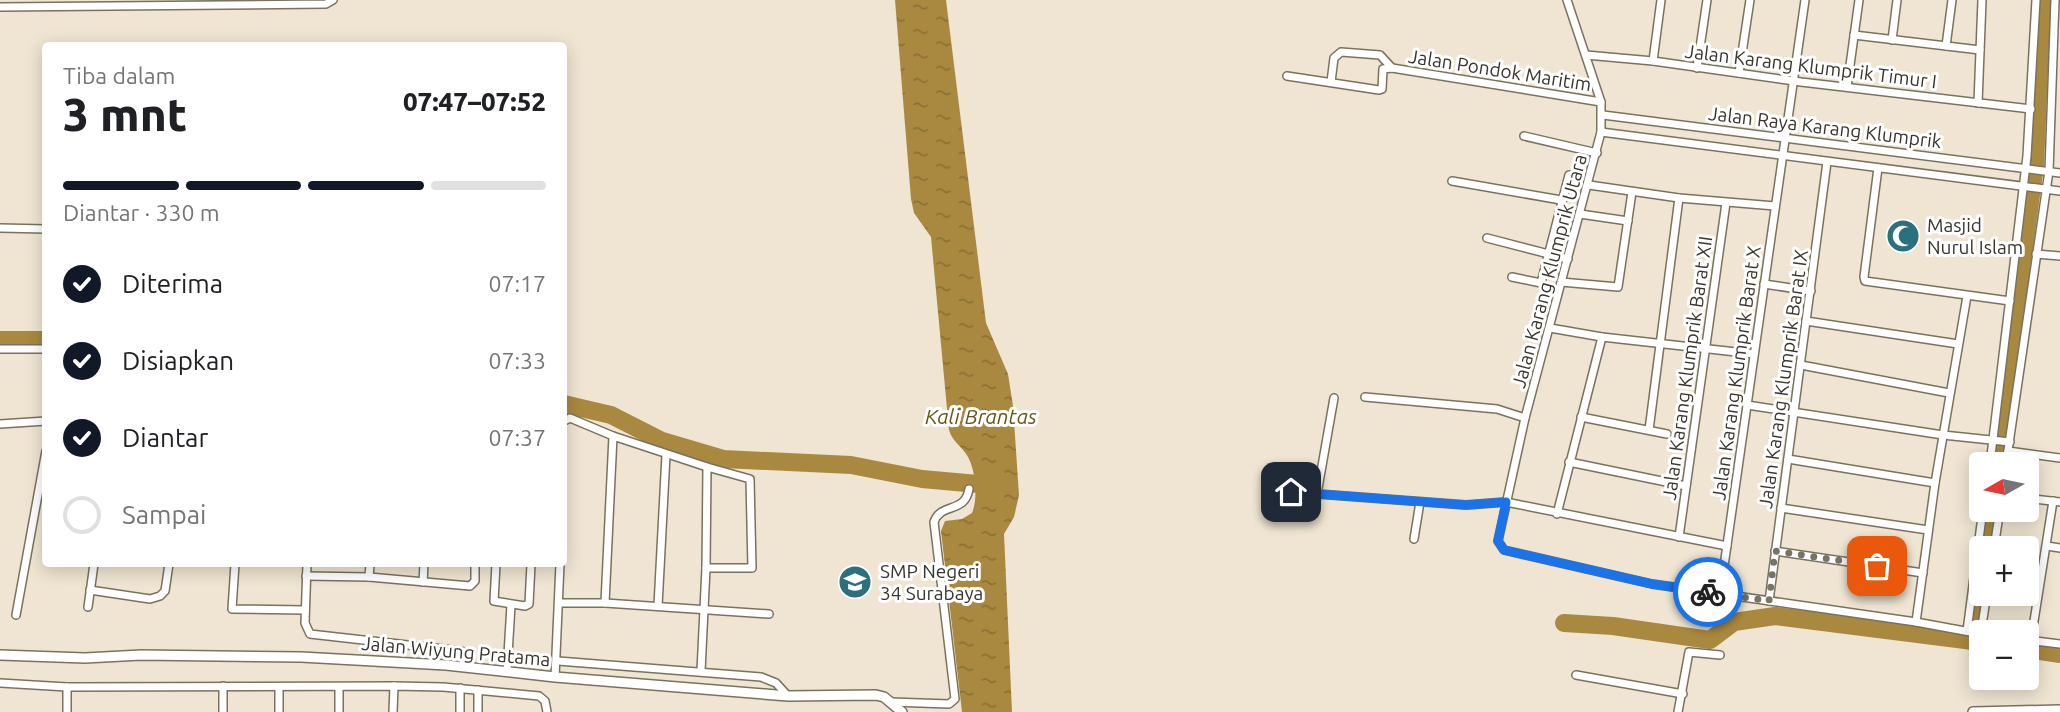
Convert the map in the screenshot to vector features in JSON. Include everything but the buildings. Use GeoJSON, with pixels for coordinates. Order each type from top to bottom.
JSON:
{"type":"FeatureCollection","features":[{"type":"Feature","properties":{"kind":"street"},"geometry":{"type":"LineString","coordinates":[[0,7],[326,4],[333,0]]}},
{"type":"Feature","properties":{"kind":"street","name":"Jalan Karang Klumprik Utara"},"geometry":{"type":"LineString","coordinates":[[1567,0],[1603,114],[1601,132],[1589,185],[1565,258],[1550,328],[1522,417],[1498,541],[1504,550],[1652,584],[1720,594]]}},
{"type":"Feature","properties":{"kind":"street"},"geometry":{"type":"LineString","coordinates":[[1653,61],[1661,0]]}},
{"type":"Feature","properties":{"kind":"street"},"geometry":{"type":"LineString","coordinates":[[1697,68],[1707,0]]}},
{"type":"Feature","properties":{"kind":"street"},"geometry":{"type":"LineString","coordinates":[[1739,73],[1750,0]]}},
{"type":"Feature","properties":{"kind":"street","name":"Jalan Karang Klumprik Barat X"},"geometry":{"type":"LineString","coordinates":[[1720,594],[1805,0]]}},
{"type":"Feature","properties":{"kind":"street"},"geometry":{"type":"LineString","coordinates":[[1847,88],[1859,0]]}},
{"type":"Feature","properties":{"kind":"street"},"geometry":{"type":"LineString","coordinates":[[1892,40],[1897,0]]}},
{"type":"Feature","properties":{"kind":"street"},"geometry":{"type":"LineString","coordinates":[[1946,46],[1952,0]]}},
{"type":"Feature","properties":{"kind":"street"},"geometry":{"type":"LineString","coordinates":[[1978,103],[1982,0]]}},
{"type":"Feature","properties":{"kind":"street"},"geometry":{"type":"LineString","coordinates":[[2036,0],[2029,169],[2010,301],[2002,441],[2008,451],[2060,458]]}},
{"type":"Feature","properties":{"kind":"street"},"geometry":{"type":"LineString","coordinates":[[1996,452],[2002,441],[2036,254],[2056,114],[2055,0]]}},
{"type":"Feature","properties":{"kind":"street"},"geometry":{"type":"LineString","coordinates":[[1854,35],[1980,50]]}},
{"type":"Feature","properties":{"kind":"street"},"geometry":{"type":"LineString","coordinates":[[1331,82],[1334,58],[1341,52],[1380,55],[1392,68]]}},
{"type":"Feature","properties":{"kind":"street","name":"Jalan Karang Klumprik Timur I"},"geometry":{"type":"LineString","coordinates":[[1586,55],[1653,61],[1847,88],[2031,109]]}},
{"type":"Feature","properties":{"kind":"street","name":"Jalan Pondok Maritim"},"geometry":{"type":"LineString","coordinates":[[1287,76],[1379,90],[1382,89],[1383,69],[1392,68],[1597,101]]}},
{"type":"Feature","properties":{"kind":"street","name":"Jalan Raya Karang Klumprik"},"geometry":{"type":"LineString","coordinates":[[1603,114],[2047,171]]}},
{"type":"Feature","properties":{"kind":"street","name":"Jalan Raya Karang Klumprik"},"geometry":{"type":"LineString","coordinates":[[1601,132],[2044,190]]}},
{"type":"Feature","properties":{"kind":"street"},"geometry":{"type":"LineString","coordinates":[[1524,136],[1597,153]]}},
{"type":"Feature","properties":{"kind":"street","name":"Jalan Karang Klumprik Barat IX"},"geometry":{"type":"LineString","coordinates":[[1769,601],[1827,162]]}},
{"type":"Feature","properties":{"kind":"street"},"geometry":{"type":"LineString","coordinates":[[1878,168],[1864,279],[1869,282],[2010,301]]}},
{"type":"Feature","properties":{"kind":"street"},"geometry":{"type":"LineString","coordinates":[[2047,171],[2060,173]]}},
{"type":"Feature","properties":{"kind":"street"},"geometry":{"type":"LineString","coordinates":[[1512,277],[1541,284],[1569,175]]}},
{"type":"Feature","properties":{"kind":"street"},"geometry":{"type":"LineString","coordinates":[[1452,181],[1561,200]]}},
{"type":"Feature","properties":{"kind":"street"},"geometry":{"type":"LineString","coordinates":[[1589,185],[1679,198],[1775,206]]}},
{"type":"Feature","properties":{"kind":"street"},"geometry":{"type":"LineString","coordinates":[[2044,190],[2060,191]]}},
{"type":"Feature","properties":{"kind":"street"},"geometry":{"type":"LineString","coordinates":[[1561,282],[1618,287],[1632,192]]}},
{"type":"Feature","properties":{"kind":"street"},"geometry":{"type":"LineString","coordinates":[[1649,430],[1679,198]]}},
{"type":"Feature","properties":{"kind":"street","name":"Jalan Karang Klumprik Barat XII"},"geometry":{"type":"LineString","coordinates":[[1679,537],[1726,202]]}},
{"type":"Feature","properties":{"kind":"street"},"geometry":{"type":"LineString","coordinates":[[1580,214],[1628,221]]}},
{"type":"Feature","properties":{"kind":"street"},"geometry":{"type":"LineString","coordinates":[[0,228],[42,229]]}},
{"type":"Feature","properties":{"kind":"street"},"geometry":{"type":"LineString","coordinates":[[1486,238],[1565,258]]}},
{"type":"Feature","properties":{"kind":"street"},"geometry":{"type":"LineString","coordinates":[[2036,254],[2060,256]]}},
{"type":"Feature","properties":{"kind":"street"},"geometry":{"type":"LineString","coordinates":[[1764,284],[1811,291]]}},
{"type":"Feature","properties":{"kind":"street"},"geometry":{"type":"LineString","coordinates":[[1916,622],[1935,483],[1967,296]]}},
{"type":"Feature","properties":{"kind":"street"},"geometry":{"type":"LineString","coordinates":[[1807,321],[1958,344]]}},
{"type":"Feature","properties":{"kind":"street"},"geometry":{"type":"LineString","coordinates":[[1550,328],[1602,337],[1754,354]]}},
{"type":"Feature","properties":{"kind":"street"},"geometry":{"type":"LineString","coordinates":[[1557,514],[1602,337]]}},
{"type":"Feature","properties":{"kind":"street"},"geometry":{"type":"LineString","coordinates":[[0,349],[42,349]]}},
{"type":"Feature","properties":{"kind":"street"},"geometry":{"type":"LineString","coordinates":[[1801,365],[1950,393]]}},
{"type":"Feature","properties":{"kind":"street"},"geometry":{"type":"LineString","coordinates":[[1365,397],[1497,410],[1522,417]]}},
{"type":"Feature","properties":{"kind":"street"},"geometry":{"type":"LineString","coordinates":[[1317,494],[1334,398]]}},
{"type":"Feature","properties":{"kind":"street"},"geometry":{"type":"LineString","coordinates":[[1747,405],[1943,435],[2002,441]]}},
{"type":"Feature","properties":{"kind":"street"},"geometry":{"type":"LineString","coordinates":[[1581,416],[1667,434]]}},
{"type":"Feature","properties":{"kind":"street"},"geometry":{"type":"LineString","coordinates":[[567,420],[570,418],[666,455],[750,479],[752,568],[706,568]]}},
{"type":"Feature","properties":{"kind":"street"},"geometry":{"type":"LineString","coordinates":[[0,424],[42,421]]}},
{"type":"Feature","properties":{"kind":"street"},"geometry":{"type":"LineString","coordinates":[[605,603],[613,436]]}},
{"type":"Feature","properties":{"kind":"street"},"geometry":{"type":"LineString","coordinates":[[659,607],[666,455]]}},
{"type":"Feature","properties":{"kind":"street"},"geometry":{"type":"LineString","coordinates":[[1788,459],[1935,483]]}},
{"type":"Feature","properties":{"kind":"street"},"geometry":{"type":"LineString","coordinates":[[1569,462],[1686,486]]}},
{"type":"Feature","properties":{"kind":"street"},"geometry":{"type":"LineString","coordinates":[[701,671],[707,467]]}},
{"type":"Feature","properties":{"kind":"street"},"geometry":{"type":"LineString","coordinates":[[16,615],[42,473]]}},
{"type":"Feature","properties":{"kind":"street"},"geometry":{"type":"LineString","coordinates":[[891,702],[949,704],[955,699],[934,522],[939,513],[963,503],[968,497],[969,489]]}},
{"type":"Feature","properties":{"kind":"street"},"geometry":{"type":"LineString","coordinates":[[1291,492],[1476,505],[1506,502],[1727,546]]}},
{"type":"Feature","properties":{"kind":"street"},"geometry":{"type":"LineString","coordinates":[[2033,620],[2057,502],[2039,500]]}},
{"type":"Feature","properties":{"kind":"street"},"geometry":{"type":"LineString","coordinates":[[1414,539],[1420,502]]}},
{"type":"Feature","properties":{"kind":"street"},"geometry":{"type":"LineString","coordinates":[[1781,508],[1928,530]]}},
{"type":"Feature","properties":{"kind":"street"},"geometry":{"type":"LineString","coordinates":[[1720,594],[1968,631],[1981,522]]}},
{"type":"Feature","properties":{"kind":"street"},"geometry":{"type":"LineString","coordinates":[[2047,545],[2060,548]]}},
{"type":"Feature","properties":{"kind":"street"},"geometry":{"type":"LineString","coordinates":[[1775,551],[1923,573]]}},
{"type":"Feature","properties":{"kind":"street"},"geometry":{"type":"LineString","coordinates":[[88,607],[94,567]]}},
{"type":"Feature","properties":{"kind":"street"},"geometry":{"type":"LineString","coordinates":[[90,590],[156,598],[165,591],[169,567]]}},
{"type":"Feature","properties":{"kind":"street"},"geometry":{"type":"LineString","coordinates":[[235,567],[232,609],[305,610]]}},
{"type":"Feature","properties":{"kind":"street"},"geometry":{"type":"LineString","coordinates":[[307,567],[305,628],[310,634],[461,651],[464,653],[464,667]]}},
{"type":"Feature","properties":{"kind":"street"},"geometry":{"type":"LineString","coordinates":[[369,577],[370,567]]}},
{"type":"Feature","properties":{"kind":"street"},"geometry":{"type":"LineString","coordinates":[[423,582],[424,567]]}},
{"type":"Feature","properties":{"kind":"street"},"geometry":{"type":"LineString","coordinates":[[306,576],[369,577],[470,586],[473,584],[475,567]]}},
{"type":"Feature","properties":{"kind":"street"},"geometry":{"type":"LineString","coordinates":[[496,567],[494,601],[525,606],[529,604],[531,567]]}},
{"type":"Feature","properties":{"kind":"street"},"geometry":{"type":"LineString","coordinates":[[555,677],[558,661],[560,567]]}},
{"type":"Feature","properties":{"kind":"street"},"geometry":{"type":"LineString","coordinates":[[559,603],[605,603],[769,614]]}},
{"type":"Feature","properties":{"kind":"street"},"geometry":{"type":"LineString","coordinates":[[507,671],[511,605]]}},
{"type":"Feature","properties":{"kind":"street"},"geometry":{"type":"LineString","coordinates":[[2039,641],[2059,644],[2060,634]]}},
{"type":"Feature","properties":{"kind":"street"},"geometry":{"type":"LineString","coordinates":[[1678,712],[1689,652],[1720,655]]}},
{"type":"Feature","properties":{"kind":"street","name":"Jalan Wiyung Pratama"},"geometry":{"type":"LineString","coordinates":[[0,655],[85,658],[141,655],[301,657],[464,667],[788,696],[876,695],[891,702]]}},
{"type":"Feature","properties":{"kind":"street"},"geometry":{"type":"LineString","coordinates":[[558,661],[761,677],[776,683],[788,696]]}},
{"type":"Feature","properties":{"kind":"street"},"geometry":{"type":"LineString","coordinates":[[1576,676],[1683,694]]}},
{"type":"Feature","properties":{"kind":"street","name":"Jalan Wiyung Pratama"},"geometry":{"type":"LineString","coordinates":[[0,683],[67,687],[460,688],[539,696],[545,701],[547,712]]}},
{"type":"Feature","properties":{"kind":"street"},"geometry":{"type":"LineString","coordinates":[[393,712],[394,686]]}},
{"type":"Feature","properties":{"kind":"street"},"geometry":{"type":"LineString","coordinates":[[66,712],[67,687]]}},
{"type":"Feature","properties":{"kind":"street"},"geometry":{"type":"LineString","coordinates":[[223,687],[223,712]]}},
{"type":"Feature","properties":{"kind":"street"},"geometry":{"type":"LineString","coordinates":[[279,687],[279,712]]}},
{"type":"Feature","properties":{"kind":"street"},"geometry":{"type":"LineString","coordinates":[[339,688],[339,712]]}},
{"type":"Feature","properties":{"kind":"street"},"geometry":{"type":"LineString","coordinates":[[460,688],[460,712]]}},
{"type":"Feature","properties":{"kind":"street"},"geometry":{"type":"LineString","coordinates":[[478,690],[478,712]]}},
{"type":"Feature","properties":{"kind":"street"},"geometry":{"type":"LineString","coordinates":[[891,702],[902,712]]}},
{"type":"Feature","properties":{"kind":"street"},"geometry":{"type":"LineString","coordinates":[[1973,712],[2060,710]]}},
{"type":"Feature","properties":{"kind":"water","name":"Kali Brantas"},"geometry":{"type":"Polygon","coordinates":[[[895,0],[946,0],[986,323],[1008,374],[1019,495],[1014,517],[1004,534],[1012,712],[962,712],[941,531],[945,521],[962,519],[972,513],[975,485],[968,457],[949,430],[931,237],[914,213],[911,199],[895,0]]]}},
{"type":"Feature","properties":{"kind":"waterway"},"geometry":{"type":"LineString","coordinates":[[1997,452],[2035,165],[2042,0]]}},
{"type":"Feature","properties":{"kind":"waterway"},"geometry":{"type":"LineString","coordinates":[[0,340],[42,340]]}},
{"type":"Feature","properties":{"kind":"waterway"},"geometry":{"type":"LineString","coordinates":[[567,405],[611,415],[662,441],[723,459],[851,465],[922,479],[989,485]]}},
{"type":"Feature","properties":{"kind":"waterway"},"geometry":{"type":"LineString","coordinates":[[1985,536],[1987,522]]}},
{"type":"Feature","properties":{"kind":"waterway"},"geometry":{"type":"LineString","coordinates":[[1975,620],[1976,606]]}},
{"type":"Feature","properties":{"kind":"waterway"},"geometry":{"type":"LineString","coordinates":[[1564,623],[1613,626],[1710,640],[1734,622],[1775,616],[1969,640]]}},
{"type":"Feature","properties":{"kind":"waterway"},"geometry":{"type":"LineString","coordinates":[[2039,651],[2060,654]]}},
{"type":"Feature","properties":{"kind":"way so far"},"geometry":{"type":"LineString","coordinates":[[1708,592],[1769,601],[1775,551],[1877,566]]}},
{"type":"Feature","properties":{"kind":"place","name":"Masjid Nurul Islam"},"geometry":{"type":"Point","coordinates":[1903,236]}},
{"type":"Feature","properties":{"kind":"place","name":"SMP Negeri 34 Surabaya"},"geometry":{"type":"Point","coordinates":[855,582]}},
{"type":"Feature","properties":{"kind":"route"},"geometry":{"type":"LineString","coordinates":[[1291,492],[1466,505],[1506,502],[1498,541],[1504,550],[1652,584],[1708,592]]}}]}
